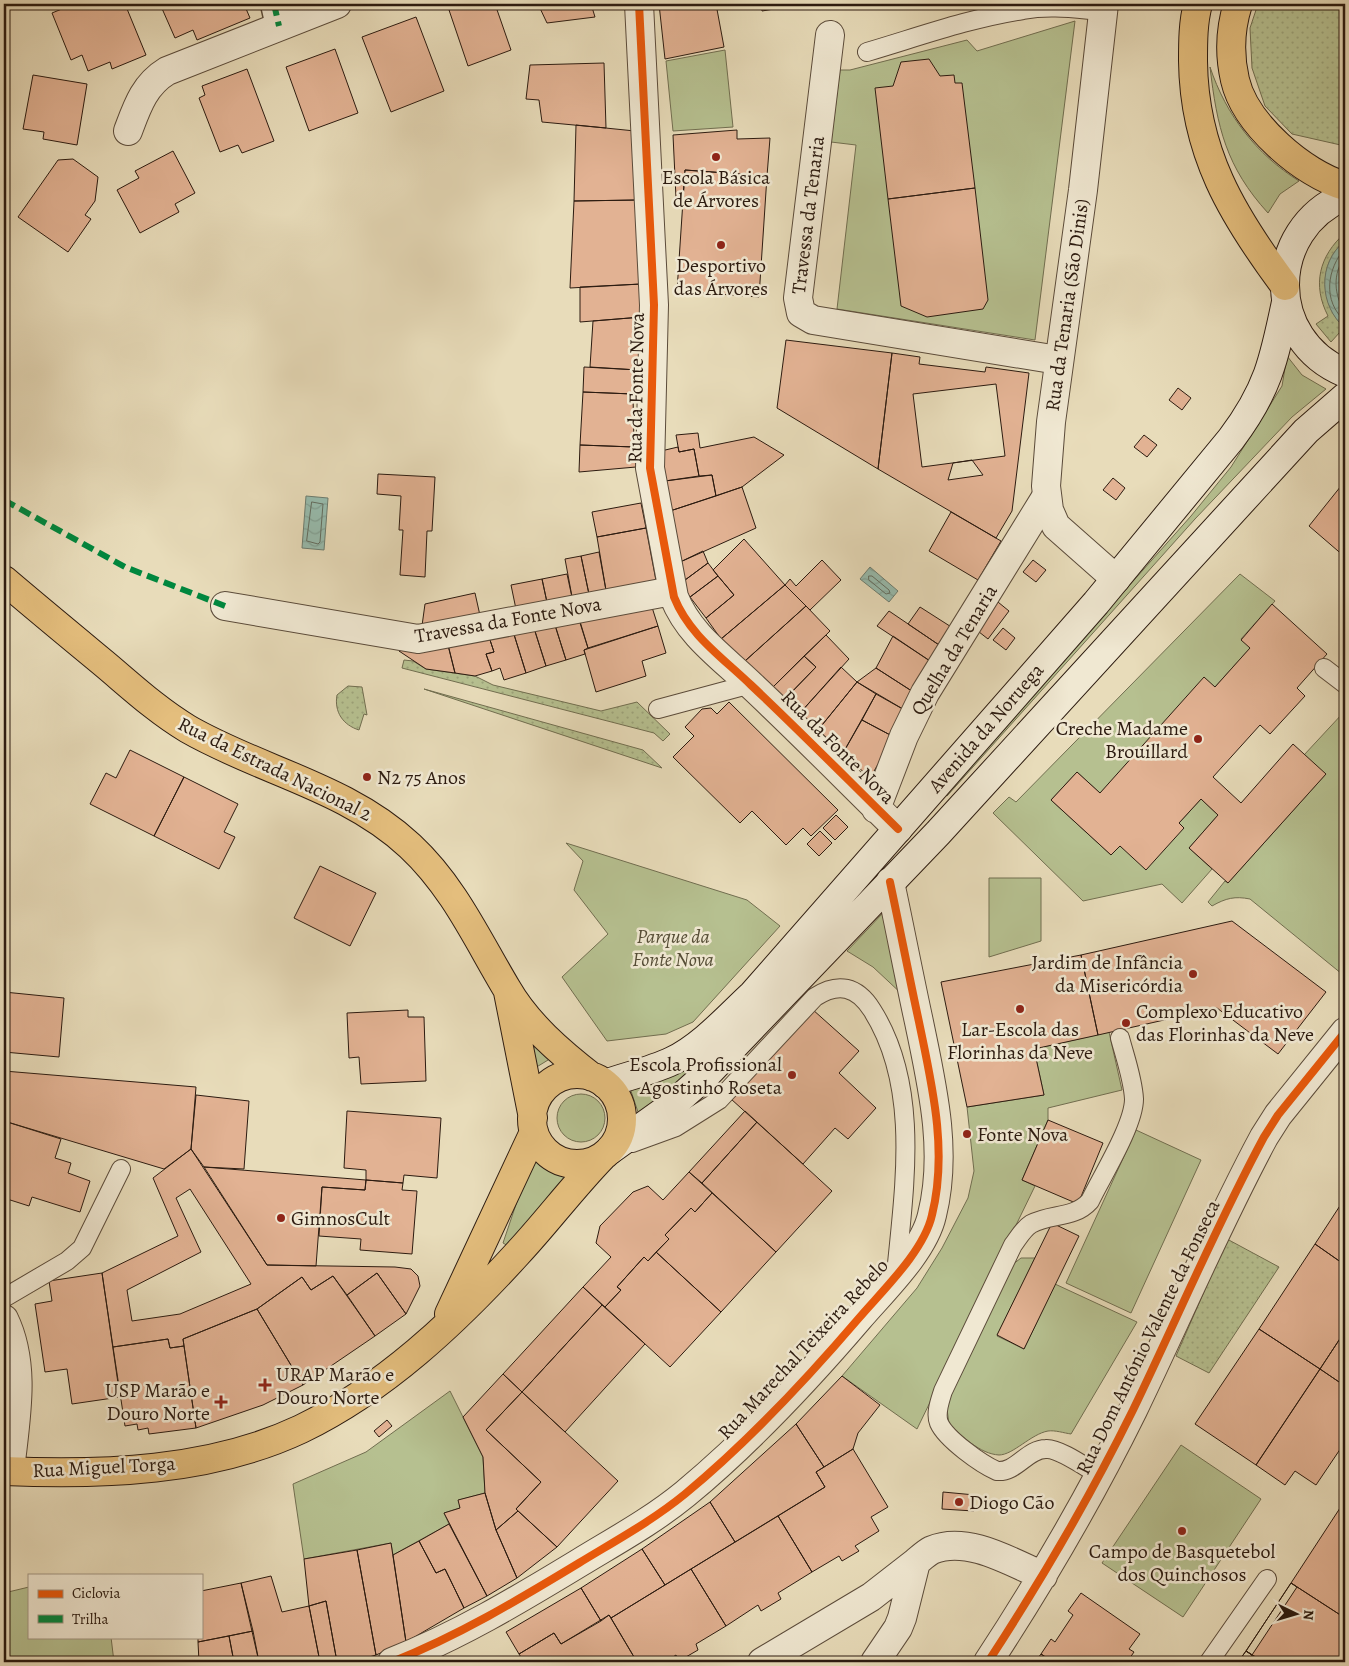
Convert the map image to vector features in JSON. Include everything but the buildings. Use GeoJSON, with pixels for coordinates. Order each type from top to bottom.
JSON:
{"type":"FeatureCollection","features":[{"type":"Feature","properties":{"kind":"main road"},"geometry":{"type":"LineString","coordinates":[[1198,4],[1193,45],[1193,78],[1198,115],[1209,155],[1220,186],[1236,217],[1285,294]]}},
{"type":"Feature","properties":{"kind":"main road"},"geometry":{"type":"LineString","coordinates":[[1238,4],[1233,19],[1230,47],[1235,81],[1246,106],[1265,132],[1286,153],[1306,167],[1345,186]]}},
{"type":"Feature","properties":{"kind":"main road","name":"Rua da Estrada Nacional 2"},"geometry":{"type":"LineString","coordinates":[[4,580],[154,706],[187,728],[222,746],[346,800],[379,820],[400,837],[427,863],[458,903],[508,991]]}},
{"type":"Feature","properties":{"kind":"main road"},"geometry":{"type":"LineString","coordinates":[[508,991],[558,1048],[615,1095],[621,1108],[622,1123],[619,1138],[606,1154],[591,1162],[577,1164],[563,1162],[550,1155],[540,1145],[534,1125],[508,991]]}},
{"type":"Feature","properties":{"kind":"main road"},"geometry":{"type":"LineString","coordinates":[[439,1333],[534,1125],[536,1103],[542,1092],[552,1082],[564,1076],[578,1074],[599,1080]]}},
{"type":"Feature","properties":{"kind":"main road","name":"Rua Miguel Torga"},"geometry":{"type":"LineString","coordinates":[[7,1471],[145,1469],[192,1461],[256,1446],[301,1429],[362,1394],[439,1333],[517,1254],[606,1154]]}},
{"type":"Feature","properties":{"kind":"street"},"geometry":{"type":"LineString","coordinates":[[128,131],[144,92],[158,77],[276,15],[337,4]]}},
{"type":"Feature","properties":{"kind":"street","name":"Rua da Fonte Nova"},"geometry":{"type":"LineString","coordinates":[[639,4],[654,305],[650,468],[672,591],[682,616],[698,636],[751,684],[898,829]]}},
{"type":"Feature","properties":{"kind":"street","name":"Rua da Tenaria (São Dinis)"},"geometry":{"type":"LineString","coordinates":[[1104,7],[1083,190],[1058,360],[1048,446],[1046,497],[1051,518],[1056,526],[1116,579]]}},
{"type":"Feature","properties":{"kind":"street","name":"Travessa da Tenaria"},"geometry":{"type":"LineString","coordinates":[[830,35],[798,298],[801,313],[813,320],[1058,360]]}},
{"type":"Feature","properties":{"kind":"street","name":"Avenida da Noruega"},"geometry":{"type":"LineString","coordinates":[[599,1080],[673,1060],[708,1034],[753,994],[1116,579],[1231,439],[1249,414],[1272,367],[1290,253],[1303,229],[1317,213],[1345,196]]}},
{"type":"Feature","properties":{"kind":"street"},"geometry":{"type":"LineString","coordinates":[[1285,294],[1292,322],[1302,341],[1316,356],[1333,368],[1345,373]]}},
{"type":"Feature","properties":{"kind":"street","name":"Avenida da Noruega"},"geometry":{"type":"LineString","coordinates":[[606,1154],[648,1125],[694,1087],[890,882],[1306,431],[1345,397]]}},
{"type":"Feature","properties":{"kind":"street","name":"Quelha da Tenaria"},"geometry":{"type":"LineString","coordinates":[[876,809],[904,736],[922,699],[1046,497]]}},
{"type":"Feature","properties":{"kind":"street","name":"Travessa da Fonte Nova"},"geometry":{"type":"LineString","coordinates":[[225,606],[418,639],[672,591]]}},
{"type":"Feature","properties":{"kind":"street","name":"Rua Marechal Teixeira Rebelo"},"geometry":{"type":"LineString","coordinates":[[392,1662],[488,1618],[660,1513],[707,1474],[779,1405],[852,1326],[921,1241],[932,1217],[938,1177],[938,1153],[932,1088],[890,882]]}},
{"type":"Feature","properties":{"kind":"street","name":"Rua Dom António Valente da Fonseca"},"geometry":{"type":"LineString","coordinates":[[988,1662],[1043,1576],[1099,1475],[1260,1143],[1278,1115],[1345,1032]]}},
{"type":"Feature","properties":{"kind":"street"},"geometry":{"type":"LineString","coordinates":[[4,1319],[12,1340],[18,1368],[7,1471]]}},
{"type":"Feature","properties":{"kind":"street"},"geometry":{"type":"LineString","coordinates":[[762,1662],[878,1592],[932,1550],[945,1546],[971,1548],[993,1554],[1043,1576]]}},
{"type":"Feature","properties":{"kind":"street"},"geometry":{"type":"LineString","coordinates":[[875,1662],[900,1623],[916,1562]]}},
{"type":"Feature","properties":{"kind":"lane"},"geometry":{"type":"LineString","coordinates":[[867,52],[992,16],[1024,10],[1063,7],[1104,7]]}},
{"type":"Feature","properties":{"kind":"lane"},"geometry":{"type":"LineString","coordinates":[[1324,668],[1345,684]]}},
{"type":"Feature","properties":{"kind":"lane"},"geometry":{"type":"LineString","coordinates":[[658,709],[751,684]]}},
{"type":"Feature","properties":{"kind":"lane"},"geometry":{"type":"LineString","coordinates":[[606,1154],[676,1127],[704,1111],[719,1100],[815,998],[835,988],[844,987],[854,990],[869,1005],[884,1032],[896,1068],[900,1090],[905,1134],[904,1183],[896,1274]]}},
{"type":"Feature","properties":{"kind":"lane"},"geometry":{"type":"LineString","coordinates":[[1099,1475],[1055,1451],[1045,1448],[1034,1452],[1005,1472],[997,1472],[947,1435],[939,1422],[938,1408],[942,1391],[1023,1230],[1041,1219],[1072,1214],[1083,1209],[1090,1201],[1121,1138],[1132,1114],[1134,1099],[1120,1038]]}},
{"type":"Feature","properties":{"kind":"lane"},"geometry":{"type":"LineString","coordinates":[[4,1298],[67,1262],[82,1248],[121,1169]]}},
{"type":"Feature","properties":{"kind":"lane"},"geometry":{"type":"LineString","coordinates":[[1209,1662],[1267,1579]]}},
{"type":"Feature","properties":{"kind":"green space"},"geometry":{"type":"Polygon","coordinates":[[[1258,4],[1345,4],[1345,146],[1292,134],[1265,106],[1252,68],[1250,28],[1258,4]]]}},
{"type":"Feature","properties":{"kind":"green space"},"geometry":{"type":"Polygon","coordinates":[[[1075,21],[1035,340],[837,309],[856,145],[831,142],[840,70],[850,70],[967,40],[977,51],[1075,21]]]}},
{"type":"Feature","properties":{"kind":"green space"},"geometry":{"type":"Polygon","coordinates":[[[725,50],[733,127],[673,131],[666,61],[725,50]]]}},
{"type":"Feature","properties":{"kind":"green space"},"geometry":{"type":"Polygon","coordinates":[[[1210,67],[1225,101],[1244,132],[1269,159],[1299,181],[1280,194],[1268,213],[1242,179],[1226,145],[1216,109],[1210,67]]]}},
{"type":"Feature","properties":{"kind":"green space"},"geometry":{"type":"Polygon","coordinates":[[[1345,233],[1345,241],[1336,250],[1326,272],[1327,297],[1337,319],[1345,328],[1345,335],[1340,332],[1331,342],[1316,324],[1328,316],[1320,293],[1319,282],[1324,261],[1329,251],[1345,233]]]}},
{"type":"Feature","properties":{"kind":"green space"},"geometry":{"type":"Polygon","coordinates":[[[1287,356],[1302,375],[1326,389],[1292,417],[1195,519],[947,796],[944,794],[1191,516],[1231,467],[1282,386],[1287,356]]]}},
{"type":"Feature","properties":{"kind":"green space"},"geometry":{"type":"Polygon","coordinates":[[[1240,574],[1275,601],[1241,639],[1250,648],[1215,687],[1100,793],[1077,772],[1051,800],[1111,855],[1120,846],[1184,828],[1179,823],[1201,799],[1218,815],[1189,848],[1212,869],[1182,903],[1162,884],[1083,901],[993,813],[1009,797],[1016,802],[1240,574]]]}},
{"type":"Feature","properties":{"kind":"green space"},"geometry":{"type":"Polygon","coordinates":[[[404,660],[413,661],[426,669],[475,676],[493,685],[601,711],[637,702],[670,734],[663,741],[654,733],[402,668],[404,660]]]}},
{"type":"Feature","properties":{"kind":"green space"},"geometry":{"type":"Polygon","coordinates":[[[348,686],[362,687],[367,715],[364,714],[359,730],[348,725],[338,712],[337,695],[348,686]]]}},
{"type":"Feature","properties":{"kind":"green space"},"geometry":{"type":"Polygon","coordinates":[[[424,689],[643,750],[662,768],[424,689]]]}},
{"type":"Feature","properties":{"kind":"green space"},"geometry":{"type":"Polygon","coordinates":[[[1343,713],[1345,715],[1345,970],[1342,974],[1250,899],[1231,898],[1212,906],[1208,902],[1225,881],[1228,883],[1325,775],[1304,755],[1343,713]]]}},
{"type":"Feature","properties":{"kind":"green space","name":"Parque da Fonte Nova"},"geometry":{"type":"Polygon","coordinates":[[[566,843],[747,900],[780,926],[693,1022],[666,1034],[607,1041],[562,977],[608,934],[574,890],[583,861],[566,843]]]}},
{"type":"Feature","properties":{"kind":"green space"},"geometry":{"type":"Polygon","coordinates":[[[989,878],[1041,878],[1041,941],[989,957],[989,878]]]}},
{"type":"Feature","properties":{"kind":"green space"},"geometry":{"type":"Polygon","coordinates":[[[883,913],[904,996],[873,967],[847,951],[883,913]]]}},
{"type":"Feature","properties":{"kind":"green space"},"geometry":{"type":"Polygon","coordinates":[[[521,1023],[553,1057],[530,1071],[521,1023]]]}},
{"type":"Feature","properties":{"kind":"green space"},"geometry":{"type":"Polygon","coordinates":[[[1109,1032],[1122,1090],[1048,1108],[1048,1120],[1022,1180],[1035,1186],[917,1429],[842,1376],[917,1288],[942,1248],[968,1198],[974,1171],[967,1107],[1044,1095],[1034,1049],[1109,1032]]]}},
{"type":"Feature","properties":{"kind":"green space"},"geometry":{"type":"Polygon","coordinates":[[[705,1053],[709,1058],[640,1118],[630,1088],[705,1053]]]}},
{"type":"Feature","properties":{"kind":"green space"},"geometry":{"type":"Polygon","coordinates":[[[581,1094],[590,1096],[598,1101],[603,1109],[605,1118],[603,1127],[598,1135],[590,1140],[581,1142],[572,1140],[564,1135],[559,1127],[557,1118],[559,1109],[564,1101],[572,1096],[581,1094]]]}},
{"type":"Feature","properties":{"kind":"green space"},"geometry":{"type":"Polygon","coordinates":[[[1136,1130],[1201,1160],[1131,1313],[1066,1283],[1136,1130]]]}},
{"type":"Feature","properties":{"kind":"green space"},"geometry":{"type":"Polygon","coordinates":[[[532,1157],[543,1167],[577,1179],[515,1250],[503,1243],[532,1157]]]}},
{"type":"Feature","properties":{"kind":"green space"},"geometry":{"type":"Polygon","coordinates":[[[1227,1239],[1279,1267],[1209,1373],[1176,1356],[1227,1239]]]}},
{"type":"Feature","properties":{"kind":"green space"},"geometry":{"type":"Polygon","coordinates":[[[1021,1258],[1035,1258],[997,1336],[1024,1349],[1055,1284],[1137,1322],[1071,1434],[1048,1431],[1035,1436],[1010,1452],[999,1455],[978,1448],[960,1434],[949,1424],[947,1409],[951,1390],[1012,1265],[1021,1258]]]}},
{"type":"Feature","properties":{"kind":"green space"},"geometry":{"type":"Polygon","coordinates":[[[450,1391],[483,1457],[485,1493],[459,1500],[460,1508],[444,1513],[449,1524],[393,1555],[391,1543],[304,1559],[293,1484],[366,1452],[450,1391]]]}},
{"type":"Feature","properties":{"kind":"green space","name":"Campo de Basquetebol dos Quinchosos"},"geometry":{"type":"Polygon","coordinates":[[[1181,1445],[1261,1499],[1183,1617],[1102,1563],[1181,1445]]]}},
{"type":"Feature","properties":{"kind":"green space"},"geometry":{"type":"Polygon","coordinates":[[[28,1587],[28,1638],[111,1638],[114,1662],[4,1662],[4,1593],[28,1587]]]}},
{"type":"Feature","properties":{"kind":"water"},"geometry":{"type":"Polygon","coordinates":[[[1345,241],[1345,328],[1336,319],[1330,308],[1326,297],[1325,284],[1326,272],[1330,261],[1336,250],[1345,241]]]}},
{"type":"Feature","properties":{"kind":"water"},"geometry":{"type":"Polygon","coordinates":[[[306,496],[328,498],[324,550],[302,548],[306,496]]]}},
{"type":"Feature","properties":{"kind":"water"},"geometry":{"type":"Polygon","coordinates":[[[870,567],[898,591],[889,602],[860,579],[870,567]]]}},
{"type":"Feature","properties":{"kind":"marked path"},"geometry":{"type":"LineString","coordinates":[[274,4],[279,26]]}},
{"type":"Feature","properties":{"kind":"marked path"},"geometry":{"type":"LineString","coordinates":[[4,500],[125,567],[225,606]]}},
{"type":"Feature","properties":{"kind":"cycle path"},"geometry":{"type":"LineString","coordinates":[[639,4],[654,305],[650,468],[674,597],[688,623],[707,645],[751,685],[898,829]]}},
{"type":"Feature","properties":{"kind":"cycle path"},"geometry":{"type":"LineString","coordinates":[[392,1662],[440,1641],[510,1604],[633,1530],[685,1494],[754,1432],[797,1387],[891,1283],[921,1242],[928,1229],[937,1191],[939,1167],[936,1118],[929,1070],[890,882]]}},
{"type":"Feature","properties":{"kind":"cycle path"},"geometry":{"type":"LineString","coordinates":[[988,1662],[1027,1601],[1100,1475],[1133,1410],[1229,1204],[1264,1137],[1278,1115],[1345,1032]]}},
{"type":"Feature","properties":{"kind":"place","name":"Escola Básica de Árvores"},"geometry":{"type":"Point","coordinates":[716,157]}},
{"type":"Feature","properties":{"kind":"place","name":"Desportivo das Árvores"},"geometry":{"type":"Point","coordinates":[721,245]}},
{"type":"Feature","properties":{"kind":"place","name":"Creche Madame Brouillard"},"geometry":{"type":"Point","coordinates":[1198,739]}},
{"type":"Feature","properties":{"kind":"place","name":"N2 75 Anos"},"geometry":{"type":"Point","coordinates":[367,777]}},
{"type":"Feature","properties":{"kind":"place","name":"Jardim de Infância da Misericórdia"},"geometry":{"type":"Point","coordinates":[1193,974]}},
{"type":"Feature","properties":{"kind":"place","name":"Lar-Escola das Florinhas da Neve"},"geometry":{"type":"Point","coordinates":[1020,1009]}},
{"type":"Feature","properties":{"kind":"place","name":"Complexo Educativo das Florinhas da Neve"},"geometry":{"type":"Point","coordinates":[1126,1023]}},
{"type":"Feature","properties":{"kind":"place","name":"Escola Profissional Agostinho Roseta"},"geometry":{"type":"Point","coordinates":[792,1075]}},
{"type":"Feature","properties":{"kind":"place","name":"Fonte Nova"},"geometry":{"type":"Point","coordinates":[967,1134]}},
{"type":"Feature","properties":{"kind":"place","name":"GimnosCult"},"geometry":{"type":"Point","coordinates":[281,1218]}},
{"type":"Feature","properties":{"kind":"place","name":"URAP Marão e Douro Norte"},"geometry":{"type":"Point","coordinates":[265,1385]}},
{"type":"Feature","properties":{"kind":"place","name":"USP Marão e Douro Norte"},"geometry":{"type":"Point","coordinates":[221,1402]}},
{"type":"Feature","properties":{"kind":"place","name":"Diogo Cão"},"geometry":{"type":"Point","coordinates":[959,1502]}},
{"type":"Feature","properties":{"kind":"place","name":"Campo de Basquetebol dos Quinchosos"},"geometry":{"type":"Point","coordinates":[1182,1531]}}]}
